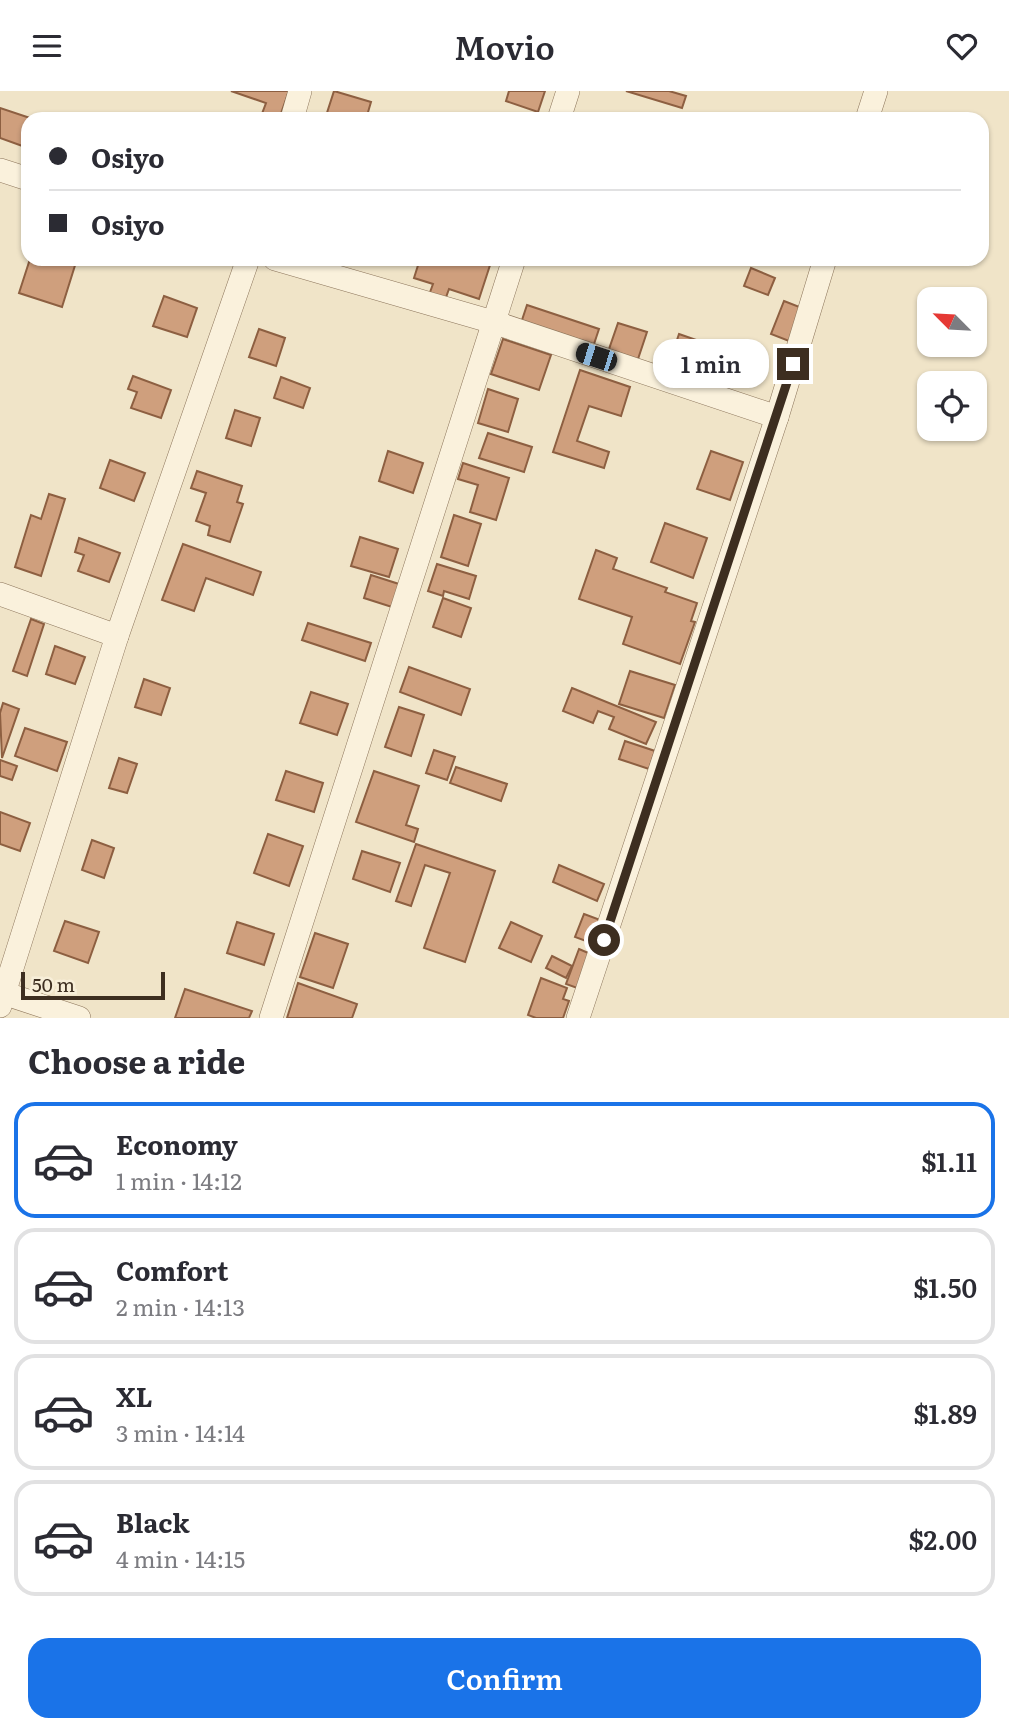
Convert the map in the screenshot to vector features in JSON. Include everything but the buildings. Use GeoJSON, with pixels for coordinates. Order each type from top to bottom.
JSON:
{"type":"FeatureCollection","features":[{"type":"Feature","properties":{"kind":"street"},"geometry":{"type":"LineString","coordinates":[[294,112],[300,91]]}},
{"type":"Feature","properties":{"kind":"street"},"geometry":{"type":"LineString","coordinates":[[561,112],[568,91]]}},
{"type":"Feature","properties":{"kind":"street"},"geometry":{"type":"LineString","coordinates":[[869,112],[876,91]]}},
{"type":"Feature","properties":{"kind":"street"},"geometry":{"type":"LineString","coordinates":[[0,170],[21,177]]}},
{"type":"Feature","properties":{"kind":"street"},"geometry":{"type":"LineString","coordinates":[[79,1018],[1,997],[117,636],[246,266]]}},
{"type":"Feature","properties":{"kind":"street"},"geometry":{"type":"LineString","coordinates":[[299,266],[494,322],[777,417]]}},
{"type":"Feature","properties":{"kind":"street"},"geometry":{"type":"LineString","coordinates":[[271,1018],[512,266]]}},
{"type":"Feature","properties":{"kind":"street"},"geometry":{"type":"LineString","coordinates":[[578,1018],[777,417],[823,266]]}},
{"type":"Feature","properties":{"kind":"street"},"geometry":{"type":"LineString","coordinates":[[0,594],[117,636]]}},
{"type":"Feature","properties":{"kind":"route"},"geometry":{"type":"LineString","coordinates":[[604,940],[793,364]]}}]}
